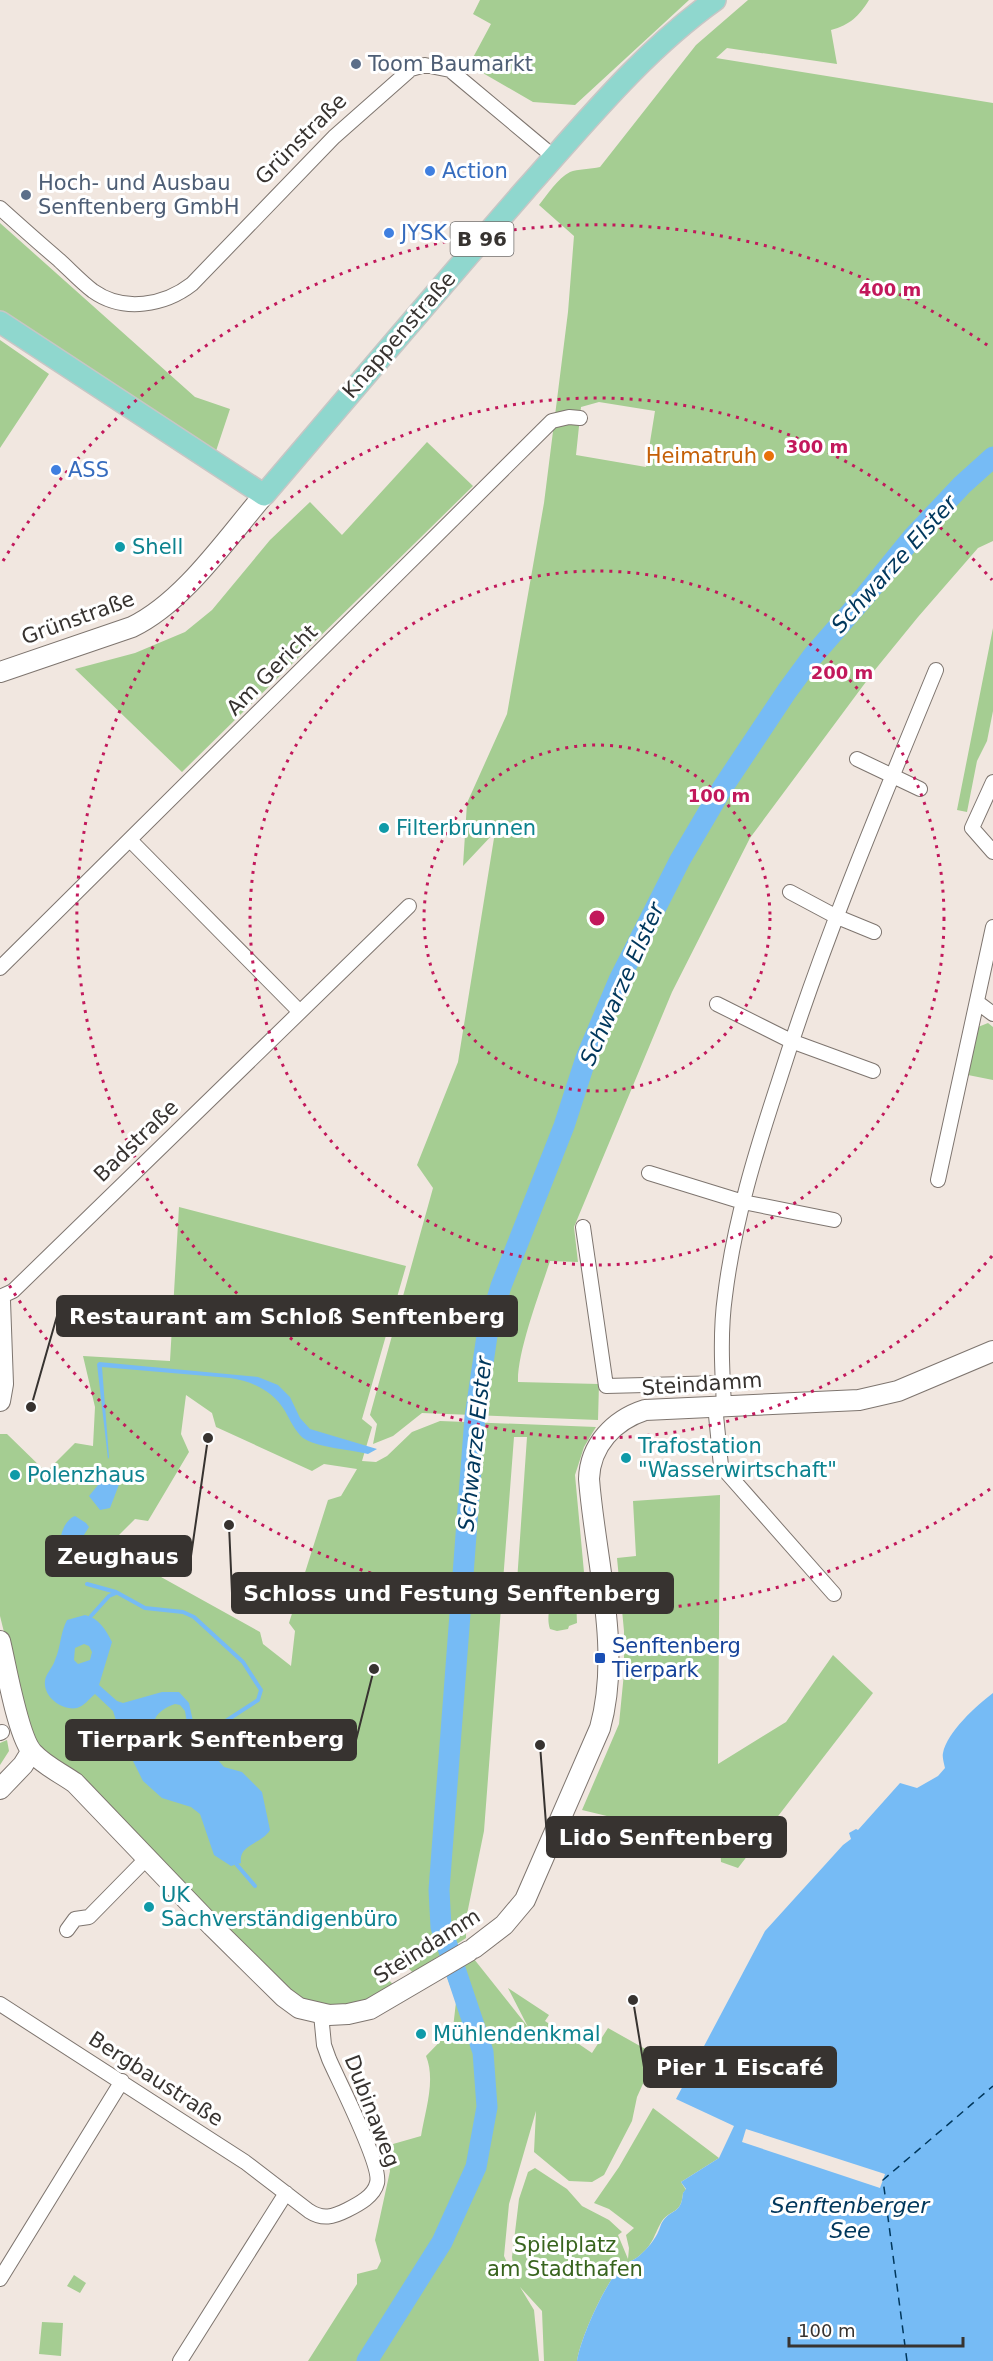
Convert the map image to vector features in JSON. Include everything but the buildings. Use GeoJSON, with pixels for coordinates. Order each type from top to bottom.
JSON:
{"type":"FeatureCollection","features":[{"type":"Feature","properties":{"kind":"main road","name":"Knappenstraße"},"geometry":{"type":"LineString","coordinates":[[264,495],[410,321],[554,157],[634,70],[682,26],[715,0]]}},
{"type":"Feature","properties":{"kind":"main road"},"geometry":{"type":"LineString","coordinates":[[0,322],[264,495]]}},
{"type":"Feature","properties":{"kind":"street","name":"Grünstraße"},"geometry":{"type":"LineString","coordinates":[[0,208],[94,292],[115,301],[161,302],[174,297],[192,284],[334,137],[411,69],[426,66],[450,70],[554,157]]}},
{"type":"Feature","properties":{"kind":"street","name":"Am Gericht"},"geometry":{"type":"LineString","coordinates":[[0,968],[552,421],[569,417],[580,418]]}},
{"type":"Feature","properties":{"kind":"street","name":"Grünstraße"},"geometry":{"type":"LineString","coordinates":[[0,672],[147,620],[185,587],[264,495]]}},
{"type":"Feature","properties":{"kind":"street"},"geometry":{"type":"LineString","coordinates":[[834,1594],[721,1466],[720,1405],[724,1383],[725,1297],[743,1202],[791,1041],[835,916],[936,670]]}},
{"type":"Feature","properties":{"kind":"street"},"geometry":{"type":"LineString","coordinates":[[856,759],[920,789]]}},
{"type":"Feature","properties":{"kind":"street"},"geometry":{"type":"LineString","coordinates":[[993,782],[972,828],[993,852]]}},
{"type":"Feature","properties":{"kind":"street"},"geometry":{"type":"LineString","coordinates":[[130,840],[300,1012]]}},
{"type":"Feature","properties":{"kind":"street"},"geometry":{"type":"LineString","coordinates":[[790,892],[835,916],[874,932]]}},
{"type":"Feature","properties":{"kind":"street","name":"Badstraße"},"geometry":{"type":"LineString","coordinates":[[0,1299],[13,1291],[408,906]]}},
{"type":"Feature","properties":{"kind":"street"},"geometry":{"type":"LineString","coordinates":[[938,1180],[993,927]]}},
{"type":"Feature","properties":{"kind":"street"},"geometry":{"type":"LineString","coordinates":[[976,1002],[993,1014]]}},
{"type":"Feature","properties":{"kind":"street"},"geometry":{"type":"LineString","coordinates":[[717,1004],[791,1041],[873,1071]]}},
{"type":"Feature","properties":{"kind":"street"},"geometry":{"type":"LineString","coordinates":[[649,1173],[743,1202],[834,1220]]}},
{"type":"Feature","properties":{"kind":"street"},"geometry":{"type":"LineString","coordinates":[[583,1227],[606,1386],[724,1383]]}},
{"type":"Feature","properties":{"kind":"street"},"geometry":{"type":"LineString","coordinates":[[0,1299],[1,1390]]}},
{"type":"Feature","properties":{"kind":"street","name":"Steindamm"},"geometry":{"type":"LineString","coordinates":[[0,1641],[20,1725],[31,1752],[48,1767],[75,1783],[284,1997],[300,2008],[321,2014],[348,2014],[370,2009],[471,1950],[504,1925],[525,1900],[600,1728],[604,1711],[607,1642],[589,1479],[592,1457],[611,1429],[634,1413],[645,1410],[859,1400],[898,1391],[993,1351]]}},
{"type":"Feature","properties":{"kind":"street"},"geometry":{"type":"LineString","coordinates":[[0,1789],[23,1765],[31,1752]]}},
{"type":"Feature","properties":{"kind":"street"},"geometry":{"type":"LineString","coordinates":[[67,1930],[75,1919],[89,1917],[147,1858]]}},
{"type":"Feature","properties":{"kind":"street","name":"Bergbaustraße"},"geometry":{"type":"LineString","coordinates":[[0,2004],[245,2162],[286,2193]]}},
{"type":"Feature","properties":{"kind":"street","name":"Dubinaweg"},"geometry":{"type":"LineString","coordinates":[[286,2193],[315,2214],[328,2217],[360,2203],[369,2196],[377,2182],[376,2170],[369,2150],[324,2045],[321,2014]]}},
{"type":"Feature","properties":{"kind":"street"},"geometry":{"type":"LineString","coordinates":[[0,2279],[122,2081]]}},
{"type":"Feature","properties":{"kind":"street"},"geometry":{"type":"LineString","coordinates":[[180,2361],[286,2193]]}},
{"type":"Feature","properties":{"kind":"green space"},"geometry":{"type":"Polygon","coordinates":[[[480,0],[689,0],[575,105],[533,102],[469,65],[491,24],[473,14],[480,0]]]}},
{"type":"Feature","properties":{"kind":"green space"},"geometry":{"type":"Polygon","coordinates":[[[748,0],[869,0],[853,19],[831,30],[837,64],[727,48],[716,58],[993,103],[993,541],[978,548],[918,617],[874,671],[750,838],[672,992],[574,1227],[578,1262],[550,1261],[525,1339],[518,1382],[599,1384],[598,1420],[422,1413],[393,1436],[373,1444],[377,1424],[370,1415],[433,1188],[417,1165],[458,1062],[495,832],[463,866],[467,803],[507,714],[544,503],[568,312],[574,236],[539,205],[561,178],[573,171],[600,167],[696,45],[748,0]],[[599,402],[581,407],[576,455],[646,467],[655,411],[599,402]]]}},
{"type":"Feature","properties":{"kind":"green space"},"geometry":{"type":"Polygon","coordinates":[[[0,223],[195,397],[230,409],[214,457],[0,317],[0,223]]]}},
{"type":"Feature","properties":{"kind":"green space"},"geometry":{"type":"Polygon","coordinates":[[[0,340],[49,374],[0,448],[0,340]]]}},
{"type":"Feature","properties":{"kind":"green space"},"geometry":{"type":"Polygon","coordinates":[[[427,442],[473,486],[182,772],[75,669],[135,653],[185,632],[212,610],[270,540],[310,502],[342,535],[427,442]]]}},
{"type":"Feature","properties":{"kind":"green space"},"geometry":{"type":"Polygon","coordinates":[[[993,628],[993,711],[987,741],[977,761],[967,812],[957,810],[993,628]]]}},
{"type":"Feature","properties":{"kind":"green space"},"geometry":{"type":"Polygon","coordinates":[[[988,1023],[993,1027],[993,1080],[968,1075],[978,1027],[988,1023]]]}},
{"type":"Feature","properties":{"kind":"green space"},"geometry":{"type":"Polygon","coordinates":[[[179,1207],[406,1266],[362,1419],[372,1427],[362,1461],[376,1462],[387,1456],[412,1432],[440,1421],[596,1427],[584,1447],[575,1475],[586,1594],[516,1596],[527,1437],[514,1437],[484,1831],[466,1919],[466,1938],[413,1973],[405,1964],[388,1979],[397,1989],[353,2009],[304,2004],[40,1754],[27,1725],[0,1616],[0,1434],[7,1434],[46,1472],[75,1443],[93,1446],[95,1407],[83,1356],[170,1361],[179,1207]],[[186,1395],[181,1434],[189,1452],[148,1521],[135,1519],[99,1555],[133,1574],[143,1567],[260,1632],[263,1644],[291,1666],[295,1631],[289,1623],[328,1500],[341,1496],[357,1469],[324,1464],[312,1471],[216,1427],[212,1413],[186,1395]]]}},
{"type":"Feature","properties":{"kind":"green space"},"geometry":{"type":"Polygon","coordinates":[[[720,1495],[718,1764],[786,1722],[833,1655],[873,1693],[738,1868],[721,1862],[720,1844],[641,1849],[640,1824],[582,1810],[619,1724],[624,1673],[624,1631],[617,1558],[636,1556],[633,1501],[720,1495]]]}},
{"type":"Feature","properties":{"kind":"green space"},"geometry":{"type":"Polygon","coordinates":[[[549,1597],[576,1597],[577,1623],[569,1626],[568,1629],[557,1631],[550,1629],[549,1597]]]}},
{"type":"Feature","properties":{"kind":"green space"},"geometry":{"type":"Polygon","coordinates":[[[7,1740],[9,1751],[0,1765],[0,1743],[7,1740]]]}},
{"type":"Feature","properties":{"kind":"green space","name":"Spielplatz am Stadthafen"},"geometry":{"type":"Polygon","coordinates":[[[474,1959],[528,2027],[508,1988],[549,2015],[545,2021],[592,2053],[608,2028],[656,2055],[637,2097],[632,2121],[604,2175],[592,2182],[569,2181],[534,2152],[536,2111],[509,2204],[504,2256],[515,2280],[512,2257],[519,2199],[528,2172],[535,2168],[567,2189],[582,2206],[609,2220],[622,2232],[618,2235],[628,2259],[629,2248],[626,2235],[634,2228],[609,2209],[594,2203],[619,2167],[653,2108],[719,2158],[681,2182],[686,2190],[678,2208],[662,2221],[644,2252],[622,2266],[614,2276],[600,2299],[588,2326],[577,2361],[544,2361],[542,2311],[520,2287],[534,2310],[539,2361],[308,2361],[357,2284],[357,2274],[377,2269],[381,2261],[375,2240],[390,2171],[386,2146],[421,2136],[430,2085],[426,2056],[453,2028],[456,2002],[447,1977],[474,1959]]]}},
{"type":"Feature","properties":{"kind":"green space"},"geometry":{"type":"Polygon","coordinates":[[[74,2275],[86,2283],[80,2293],[67,2286],[74,2275]]]}},
{"type":"Feature","properties":{"kind":"green space"},"geometry":{"type":"Polygon","coordinates":[[[42,2322],[63,2323],[61,2356],[39,2354],[42,2322]]]}},
{"type":"Feature","properties":{"kind":"water"},"geometry":{"type":"Polygon","coordinates":[[[99,1362],[258,1377],[278,1385],[290,1397],[300,1418],[310,1429],[377,1449],[368,1454],[325,1446],[303,1438],[274,1398],[261,1388],[246,1382],[230,1378],[102,1367],[108,1459],[97,1364],[99,1362]]]}},
{"type":"Feature","properties":{"kind":"water"},"geometry":{"type":"Polygon","coordinates":[[[111,1478],[119,1479],[120,1482],[110,1508],[100,1510],[89,1496],[98,1485],[111,1478]]]}},
{"type":"Feature","properties":{"kind":"water"},"geometry":{"type":"Polygon","coordinates":[[[75,1516],[89,1527],[65,1565],[60,1546],[62,1531],[65,1524],[75,1516]]]}},
{"type":"Feature","properties":{"kind":"water"},"geometry":{"type":"Polygon","coordinates":[[[85,1615],[98,1622],[107,1633],[112,1642],[99,1685],[117,1701],[123,1703],[162,1692],[179,1692],[189,1703],[194,1726],[208,1735],[208,1745],[212,1753],[224,1767],[242,1772],[262,1792],[270,1830],[243,1852],[241,1863],[231,1866],[214,1855],[200,1814],[191,1807],[162,1798],[143,1781],[122,1739],[113,1711],[95,1694],[77,1708],[60,1705],[50,1697],[45,1687],[45,1679],[57,1655],[67,1620],[85,1615]],[[84,1644],[75,1648],[74,1660],[78,1664],[90,1660],[92,1652],[89,1646],[84,1644]],[[175,1704],[156,1716],[154,1723],[157,1728],[168,1731],[187,1723],[185,1711],[180,1705],[175,1704]]]}},
{"type":"Feature","properties":{"kind":"water","name":"Senftenberger See"},"geometry":{"type":"Polygon","coordinates":[[[993,1693],[993,2361],[577,2361],[588,2326],[600,2299],[614,2276],[622,2266],[639,2256],[657,2234],[666,2217],[678,2208],[686,2189],[681,2182],[719,2158],[734,2126],[676,2099],[765,1931],[851,1839],[849,1833],[858,1830],[900,1783],[917,1788],[938,1776],[945,1768],[943,1753],[950,1736],[971,1712],[993,1693]]]}},
{"type":"Feature","properties":{"kind":"pier"},"geometry":{"type":"Polygon","coordinates":[[[746,2129],[885,2174],[880,2188],[742,2142],[746,2129]]]}},
{"type":"Feature","properties":{"kind":"waterway","name":"Schwarze Elster"},"geometry":{"type":"LineString","coordinates":[[367,2361],[442,2242],[476,2167],[487,2107],[483,2052],[441,1927],[439,1890],[475,1417],[488,1329],[501,1286],[564,1126],[586,1058],[619,980],[680,860],[723,787],[812,657],[913,537],[962,485],[993,457]]}},
{"type":"Feature","properties":{"kind":"waterway"},"geometry":{"type":"LineString","coordinates":[[87,1584],[116,1592],[145,1608],[183,1612],[194,1617],[243,1662],[261,1690],[258,1700],[208,1735]]}},
{"type":"Feature","properties":{"kind":"waterway"},"geometry":{"type":"LineString","coordinates":[[91,1616],[109,1596],[116,1593]]}},
{"type":"Feature","properties":{"kind":"waterway"},"geometry":{"type":"LineString","coordinates":[[237,1865],[255,1886]]}},
{"type":"Feature","properties":{"kind":"ferry route"},"geometry":{"type":"LineString","coordinates":[[907,2361],[883,2180],[993,2086]]}},
{"type":"Feature","properties":{"kind":"place","name":"Toom Baumarkt"},"geometry":{"type":"Point","coordinates":[356,64]}},
{"type":"Feature","properties":{"kind":"place","name":"Action"},"geometry":{"type":"Point","coordinates":[430,171]}},
{"type":"Feature","properties":{"kind":"place","name":"Hoch- und Ausbau Senftenberg GmbH"},"geometry":{"type":"Point","coordinates":[26,195]}},
{"type":"Feature","properties":{"kind":"place","name":"JYSK"},"geometry":{"type":"Point","coordinates":[389,233]}},
{"type":"Feature","properties":{"kind":"place","name":"Heimatruh"},"geometry":{"type":"Point","coordinates":[769,456]}},
{"type":"Feature","properties":{"kind":"place","name":"ASS"},"geometry":{"type":"Point","coordinates":[56,470]}},
{"type":"Feature","properties":{"kind":"place","name":"Shell"},"geometry":{"type":"Point","coordinates":[120,547]}},
{"type":"Feature","properties":{"kind":"place","name":"Filterbrunnen"},"geometry":{"type":"Point","coordinates":[384,828]}},
{"type":"Feature","properties":{"kind":"place","name":"Restaurant am Schloß Senftenberg"},"geometry":{"type":"Point","coordinates":[31,1407]}},
{"type":"Feature","properties":{"kind":"place","name":"Zeughaus"},"geometry":{"type":"Point","coordinates":[208,1438]}},
{"type":"Feature","properties":{"kind":"place","name":"Trafostation \"Wasserwirtschaft\""},"geometry":{"type":"Point","coordinates":[626,1458]}},
{"type":"Feature","properties":{"kind":"place","name":"Polenzhaus"},"geometry":{"type":"Point","coordinates":[15,1475]}},
{"type":"Feature","properties":{"kind":"place","name":"Schloss und Festung Senftenberg"},"geometry":{"type":"Point","coordinates":[229,1525]}},
{"type":"Feature","properties":{"kind":"place","name":"Senftenberg Tierpark"},"geometry":{"type":"Point","coordinates":[600,1658]}},
{"type":"Feature","properties":{"kind":"place","name":"Tierpark Senftenberg"},"geometry":{"type":"Point","coordinates":[374,1669]}},
{"type":"Feature","properties":{"kind":"place","name":"Lido Senftenberg"},"geometry":{"type":"Point","coordinates":[540,1745]}},
{"type":"Feature","properties":{"kind":"place","name":"UK Sachverständigenbüro"},"geometry":{"type":"Point","coordinates":[149,1907]}},
{"type":"Feature","properties":{"kind":"place","name":"Pier 1 Eiscafé"},"geometry":{"type":"Point","coordinates":[633,2000]}},
{"type":"Feature","properties":{"kind":"place","name":"Mühlendenkmal"},"geometry":{"type":"Point","coordinates":[421,2034]}}]}
